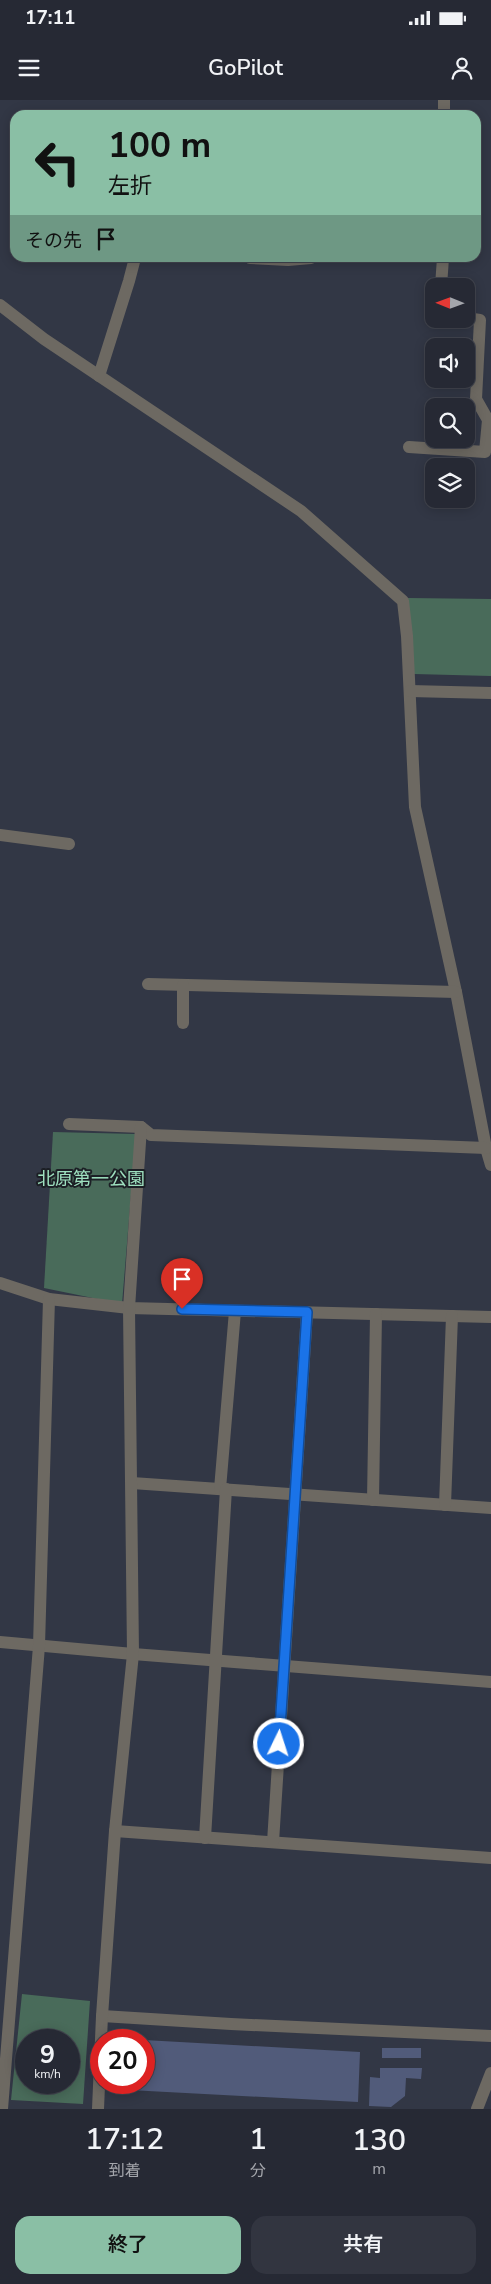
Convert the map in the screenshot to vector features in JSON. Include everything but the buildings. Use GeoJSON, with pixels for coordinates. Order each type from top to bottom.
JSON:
{"type":"FeatureCollection","features":[{"type":"Feature","properties":{"kind":"street"},"geometry":{"type":"LineString","coordinates":[[99,376],[134,262]]}},
{"type":"Feature","properties":{"kind":"street"},"geometry":{"type":"LineString","coordinates":[[442,278],[443,262]]}},
{"type":"Feature","properties":{"kind":"street"},"geometry":{"type":"LineString","coordinates":[[0,306],[44,339],[301,511],[402,601],[407,636],[415,807],[456,992],[485,1110],[486,1148],[491,1165]]}},
{"type":"Feature","properties":{"kind":"street"},"geometry":{"type":"LineString","coordinates":[[409,447],[485,452],[488,420],[476,399],[480,320],[475,319]]}},
{"type":"Feature","properties":{"kind":"street"},"geometry":{"type":"LineString","coordinates":[[410,691],[491,693]]}},
{"type":"Feature","properties":{"kind":"street"},"geometry":{"type":"LineString","coordinates":[[0,835],[69,844]]}},
{"type":"Feature","properties":{"kind":"street"},"geometry":{"type":"LineString","coordinates":[[148,984],[456,992]]}},
{"type":"Feature","properties":{"kind":"street"},"geometry":{"type":"LineString","coordinates":[[183,985],[184,1023]]}},
{"type":"Feature","properties":{"kind":"street"},"geometry":{"type":"LineString","coordinates":[[69,1124],[141,1127],[150,1135],[486,1148]]}},
{"type":"Feature","properties":{"kind":"street"},"geometry":{"type":"LineString","coordinates":[[98,2109],[102,2016],[115,1831],[133,1654],[129,1308],[141,1127]]}},
{"type":"Feature","properties":{"kind":"street"},"geometry":{"type":"LineString","coordinates":[[0,1283],[49,1299],[129,1308],[491,1317]]}},
{"type":"Feature","properties":{"kind":"street"},"geometry":{"type":"LineString","coordinates":[[1,2108],[40,1646],[49,1299]]}},
{"type":"Feature","properties":{"kind":"street"},"geometry":{"type":"LineString","coordinates":[[205,1838],[216,1661],[223,1489],[235,1311]]}},
{"type":"Feature","properties":{"kind":"street"},"geometry":{"type":"LineString","coordinates":[[273,1842],[307,1312]]}},
{"type":"Feature","properties":{"kind":"street"},"geometry":{"type":"LineString","coordinates":[[373,1500],[376,1314]]}},
{"type":"Feature","properties":{"kind":"street"},"geometry":{"type":"LineString","coordinates":[[445,1505],[452,1316]]}},
{"type":"Feature","properties":{"kind":"street"},"geometry":{"type":"LineString","coordinates":[[132,1483],[491,1508]]}},
{"type":"Feature","properties":{"kind":"street"},"geometry":{"type":"LineString","coordinates":[[0,1642],[491,1682]]}},
{"type":"Feature","properties":{"kind":"street"},"geometry":{"type":"LineString","coordinates":[[115,1831],[491,1858]]}},
{"type":"Feature","properties":{"kind":"street"},"geometry":{"type":"LineString","coordinates":[[102,2016],[491,2036]]}},
{"type":"Feature","properties":{"kind":"street"},"geometry":{"type":"LineString","coordinates":[[477,2109],[491,2073]]}},
{"type":"Feature","properties":{"kind":"green space"},"geometry":{"type":"Polygon","coordinates":[[[408,598],[491,599],[491,676],[414,674],[408,598]]]}},
{"type":"Feature","properties":{"kind":"green space","name":"北原第一公園"},"geometry":{"type":"Polygon","coordinates":[[[53,1132],[136,1134],[122,1304],[44,1288],[53,1132]]]}},
{"type":"Feature","properties":{"kind":"green space"},"geometry":{"type":"Polygon","coordinates":[[[22,1994],[90,2001],[83,2104],[11,2100],[15,2061],[15,2094],[80,2094],[80,2029],[18,2029],[22,1994]]]}},
{"type":"Feature","properties":{"kind":"route"},"geometry":{"type":"LineString","coordinates":[[182,1309],[307,1312],[279,1744]]}}]}
